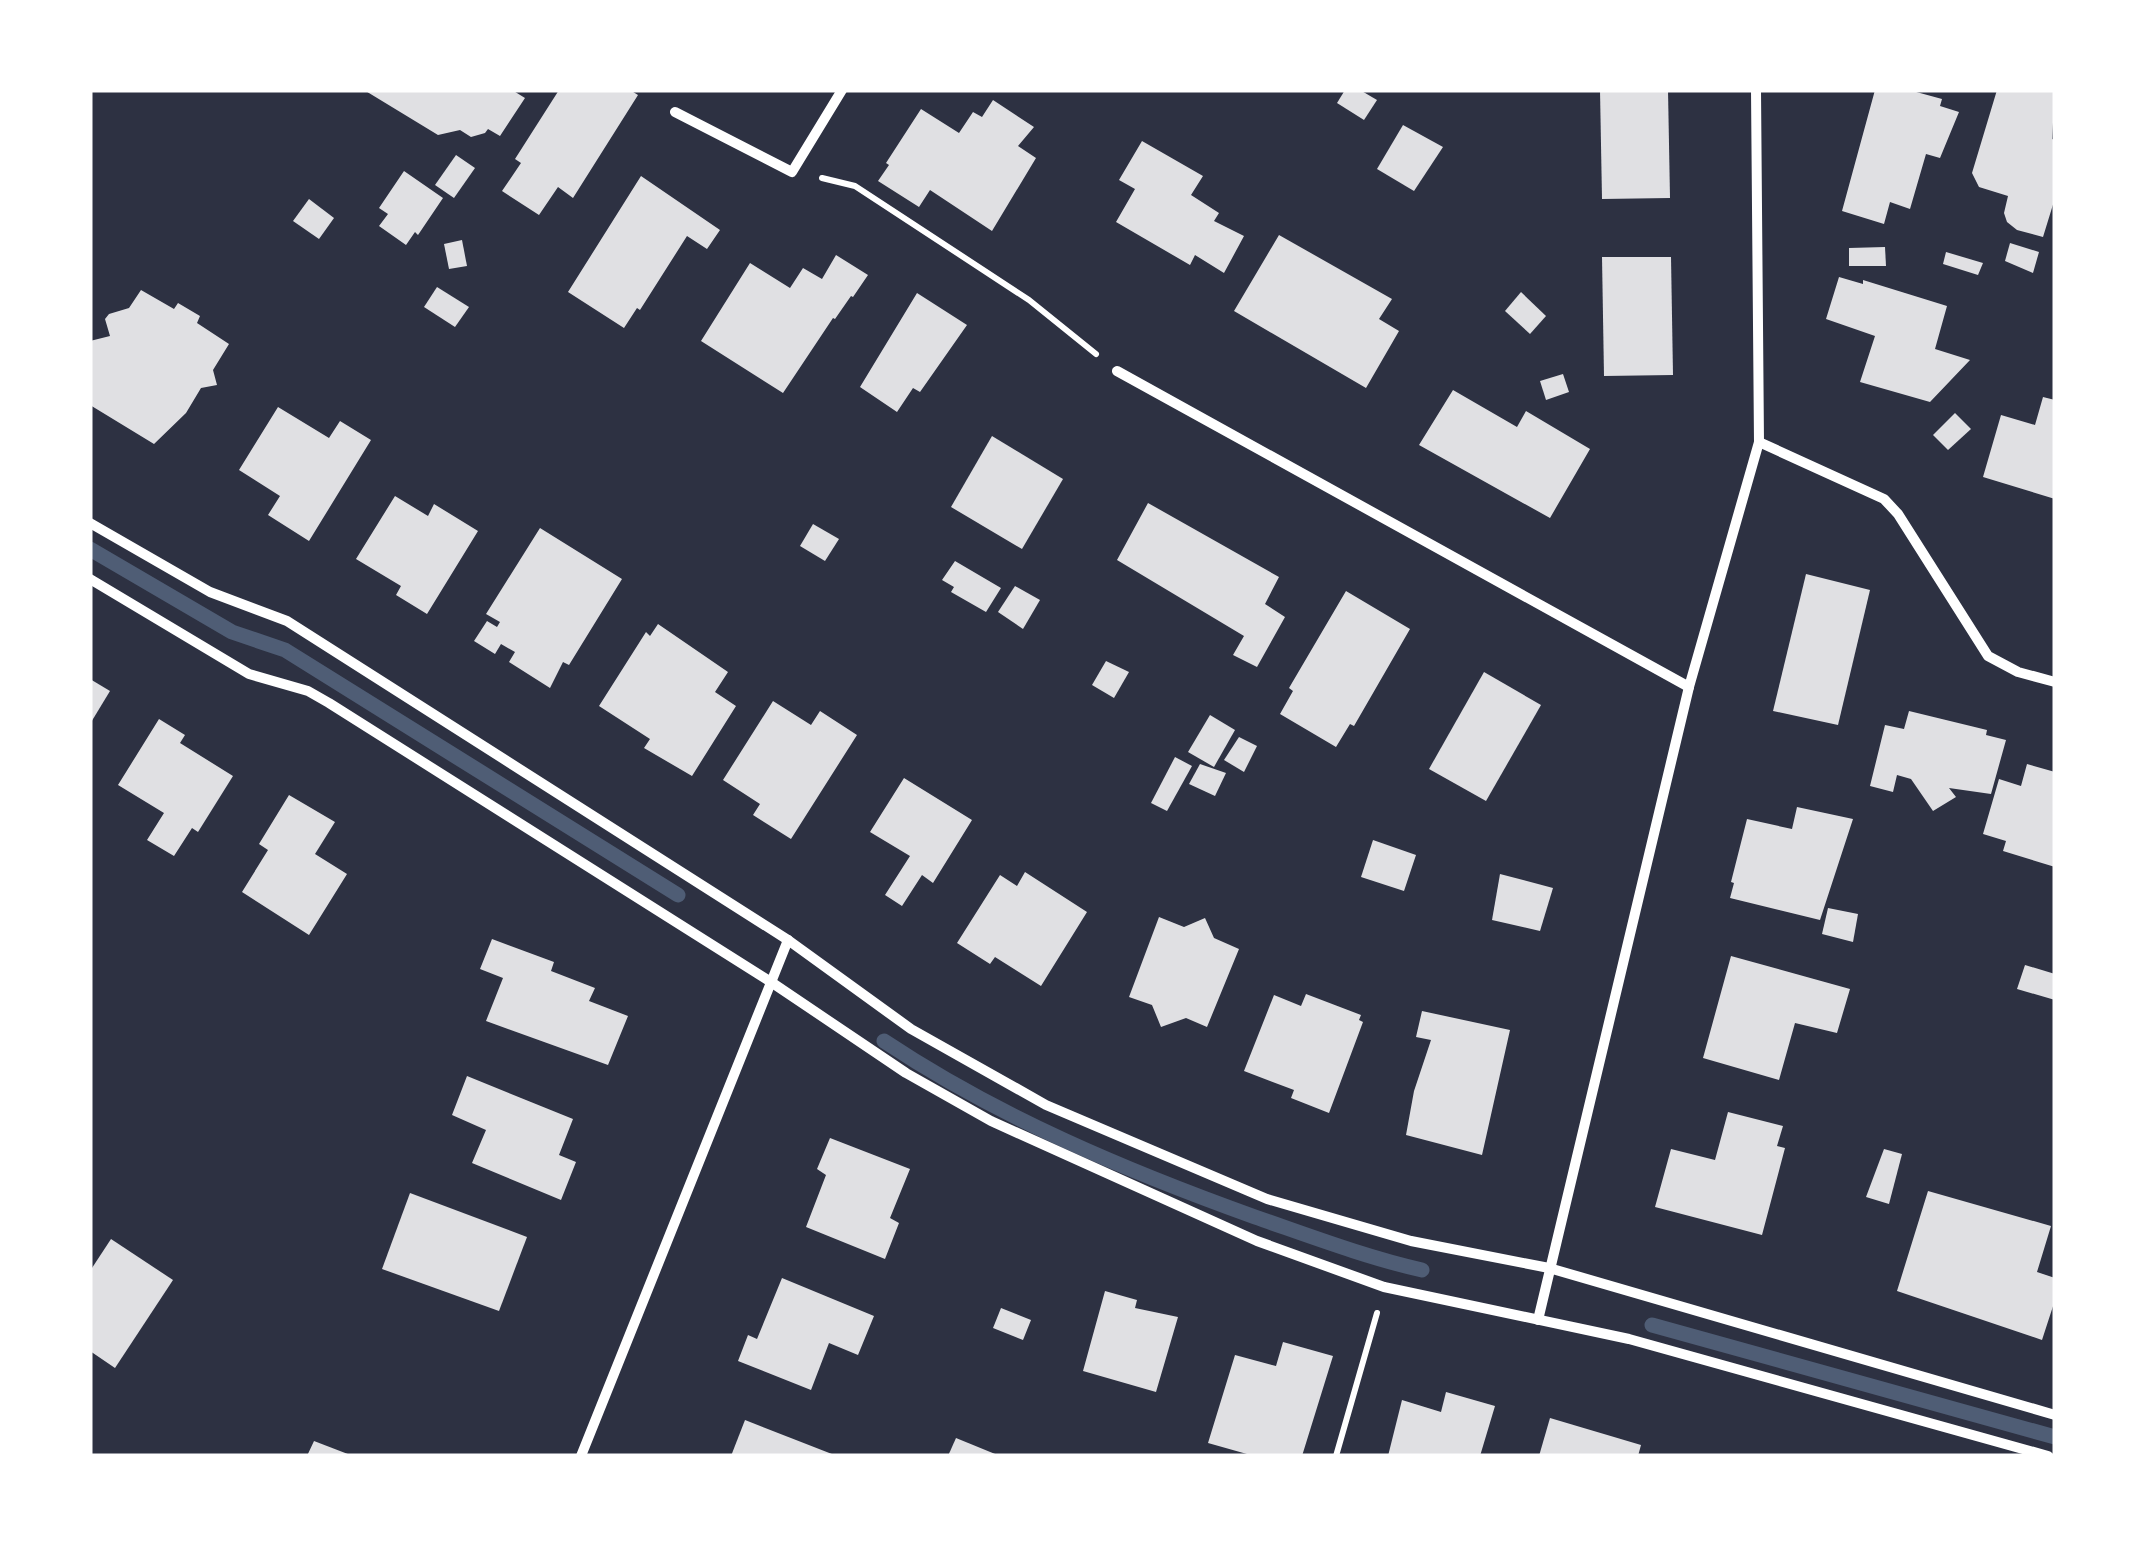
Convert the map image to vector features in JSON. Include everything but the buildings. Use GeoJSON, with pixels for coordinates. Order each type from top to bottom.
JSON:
{"type":"FeatureCollection","features":[{"type":"Feature","properties":{"kind":"street"},"geometry":{"type":"LineString","coordinates":[[675,112],[792,172],[842,90]]}},
{"type":"Feature","properties":{"kind":"street"},"geometry":{"type":"LineString","coordinates":[[1538,1320],[1689,688],[1759,442],[1756,90]]}},
{"type":"Feature","properties":{"kind":"street"},"geometry":{"type":"LineString","coordinates":[[1117,371],[1689,688]]}},
{"type":"Feature","properties":{"kind":"street"},"geometry":{"type":"LineString","coordinates":[[1759,442],[1884,499],[1898,514],[1988,656],[2018,672],[2055,682]]}},
{"type":"Feature","properties":{"kind":"street"},"geometry":{"type":"LineString","coordinates":[[90,523],[210,592],[287,621],[788,940],[911,1028],[1046,1104],[1267,1199],[1411,1241],[1550,1268],[2055,1415]]}},
{"type":"Feature","properties":{"kind":"street"},"geometry":{"type":"LineString","coordinates":[[90,579],[249,674],[308,691],[771,982],[906,1074],[991,1121],[1257,1242],[1384,1288],[1629,1339],[2048,1456]]}},
{"type":"Feature","properties":{"kind":"street"},"geometry":{"type":"LineString","coordinates":[[581,1456],[788,940]]}},
{"type":"Feature","properties":{"kind":"path"},"geometry":{"type":"LineString","coordinates":[[792,172],[856,186],[1029,300],[1117,371]]}},
{"type":"Feature","properties":{"kind":"path"},"geometry":{"type":"LineString","coordinates":[[1336,1456],[1384,1288]]}},
{"type":"Feature","properties":{"kind":"waterway"},"geometry":{"type":"LineString","coordinates":[[90,549],[232,632],[285,650],[678,895]]}},
{"type":"Feature","properties":{"kind":"waterway"},"geometry":{"type":"LineString","coordinates":[[884,1041],[972,1094],[1111,1161],[1255,1217],[1422,1270]]}},
{"type":"Feature","properties":{"kind":"waterway"},"geometry":{"type":"LineString","coordinates":[[1652,1325],[2055,1437]]}}]}
